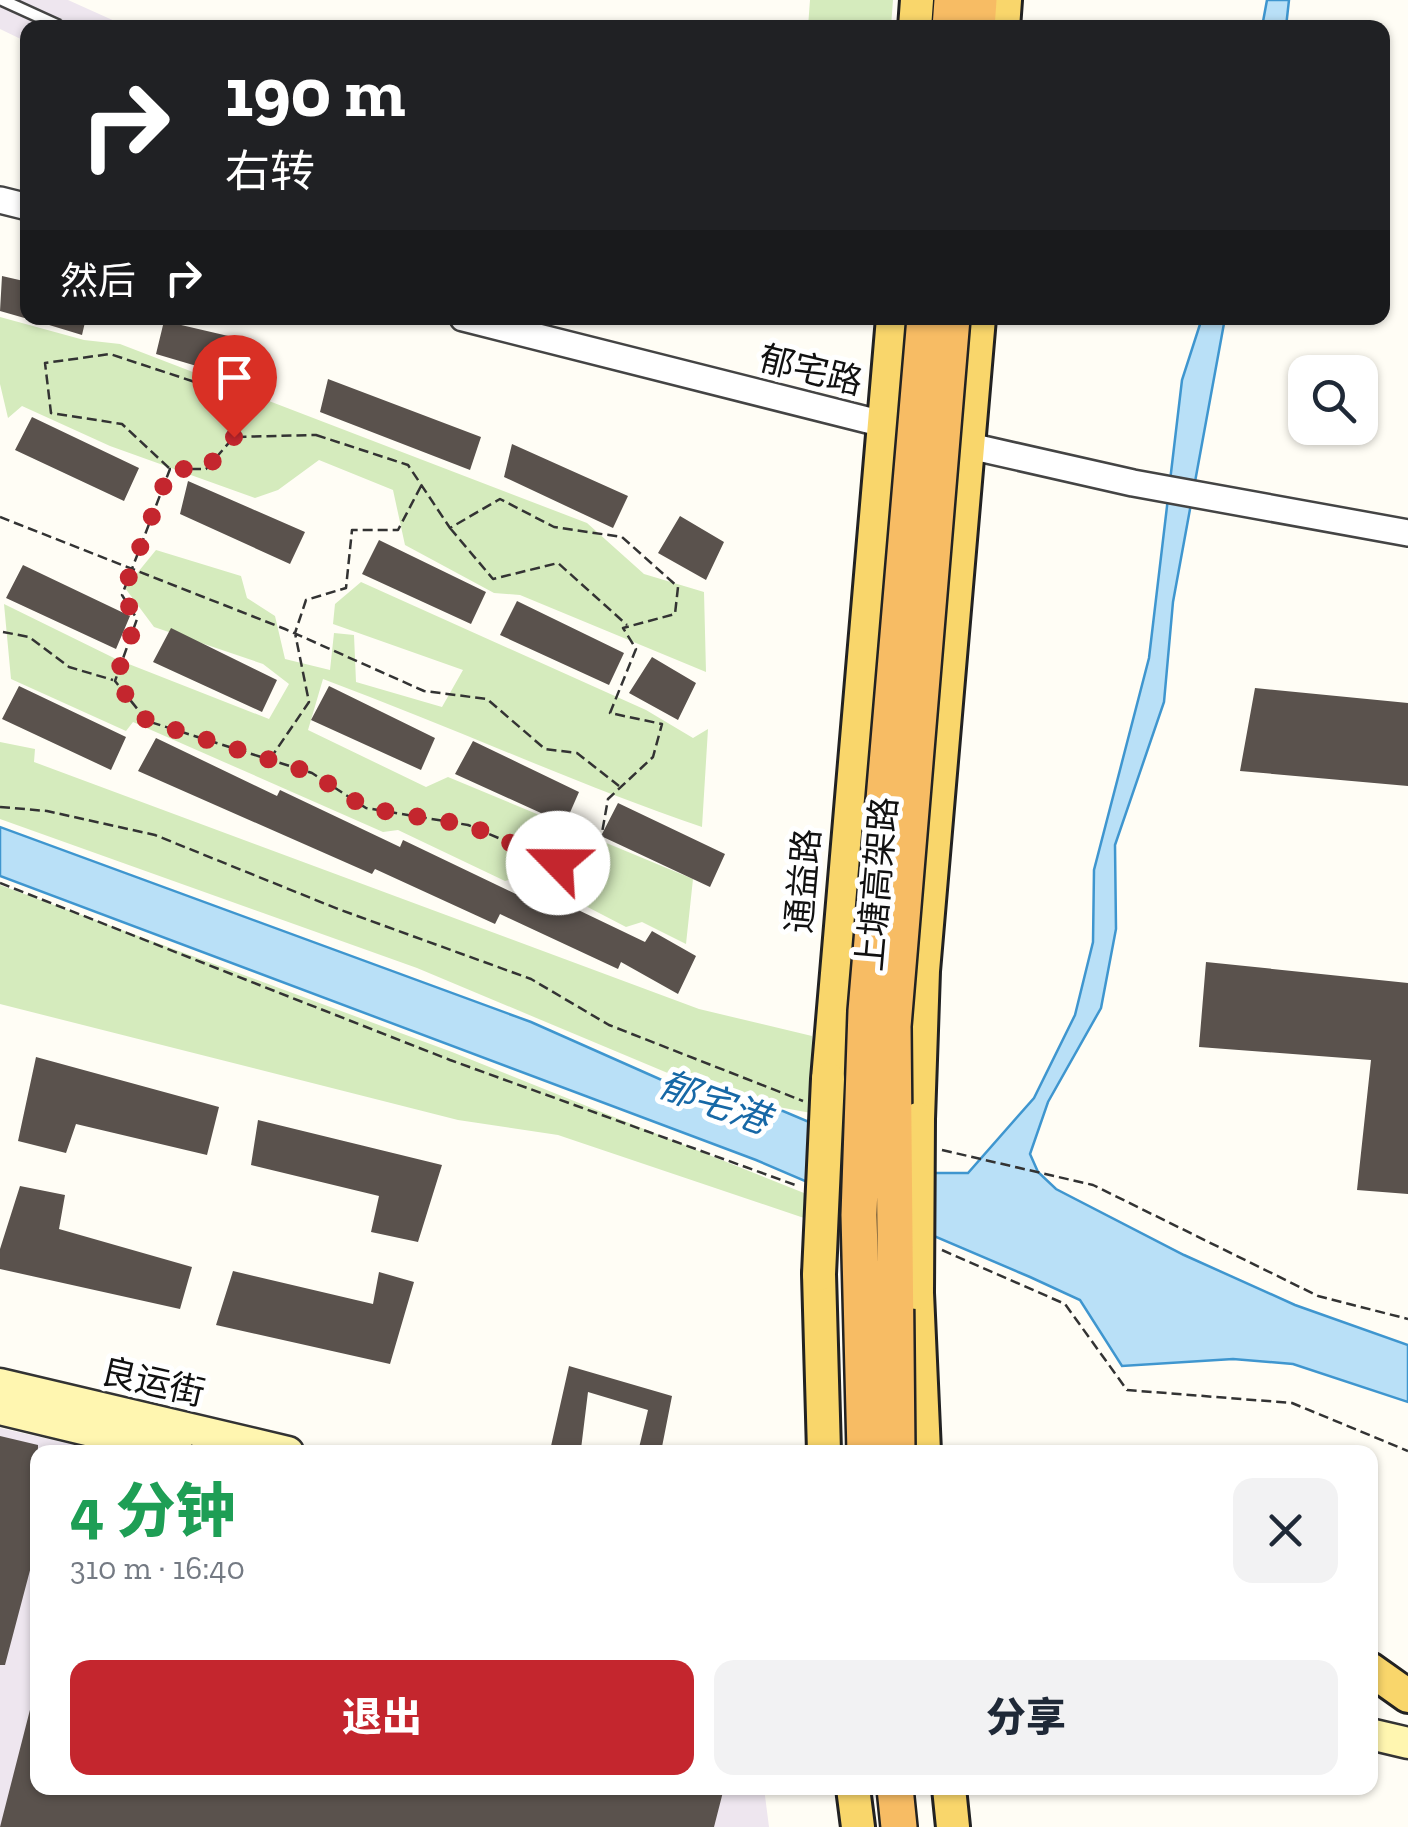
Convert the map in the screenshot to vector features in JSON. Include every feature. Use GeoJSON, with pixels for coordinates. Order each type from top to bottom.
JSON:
{"type":"FeatureCollection","features":[{"type":"Feature","properties":{"kind":"highway","name":"上塘高架路"},"geometry":{"type":"LineString","coordinates":[[864,1445],[859,1215],[866,1011],[924,325]]}},
{"type":"Feature","properties":{"kind":"highway","name":"上塘高架路"},"geometry":{"type":"LineString","coordinates":[[897,1445],[893,1026],[951,325]]}},
{"type":"Feature","properties":{"kind":"highway"},"geometry":{"type":"LineString","coordinates":[[896,1795],[899,1827]]}},
{"type":"Feature","properties":{"kind":"highway"},"geometry":{"type":"LineString","coordinates":[[919,1795],[923,1827]]}},
{"type":"Feature","properties":{"kind":"main road","name":"通益路"},"geometry":{"type":"LineString","coordinates":[[824,1445],[819,1274],[824,1093],[892,325]]}},
{"type":"Feature","properties":{"kind":"main road"},"geometry":{"type":"LineString","coordinates":[[924,1445],[917,1293],[925,1133],[923,971],[977,325]]}},
{"type":"Feature","properties":{"kind":"main road","name":"良运街"},"geometry":{"type":"LineString","coordinates":[[0,1384],[258,1445]]}},
{"type":"Feature","properties":{"kind":"main road","name":"良运街"},"geometry":{"type":"LineString","coordinates":[[0,1410],[148,1445]]}},
{"type":"Feature","properties":{"kind":"main road"},"geometry":{"type":"LineString","coordinates":[[1378,1675],[1408,1698]]}},
{"type":"Feature","properties":{"kind":"main road"},"geometry":{"type":"LineString","coordinates":[[1378,1693],[1408,1698]]}},
{"type":"Feature","properties":{"kind":"main road"},"geometry":{"type":"LineString","coordinates":[[1378,1736],[1408,1743]]}},
{"type":"Feature","properties":{"kind":"main road"},"geometry":{"type":"LineString","coordinates":[[854,1795],[858,1827]]}},
{"type":"Feature","properties":{"kind":"main road"},"geometry":{"type":"LineString","coordinates":[[951,1795],[954,1827]]}},
{"type":"Feature","properties":{"kind":"street","name":"郁宅路"},"geometry":{"type":"LineString","coordinates":[[490,325],[968,446],[1133,483],[1408,534]]}},
{"type":"Feature","properties":{"kind":"lane"},"geometry":{"type":"LineString","coordinates":[[2,0],[45,20]]}},
{"type":"Feature","properties":{"kind":"path"},"geometry":{"type":"LineString","coordinates":[[234,437],[198,383],[110,354],[45,363],[51,413],[122,424],[170,469],[206,469],[234,437],[316,435],[408,465],[450,528],[493,579],[558,562],[628,626]]}},
{"type":"Feature","properties":{"kind":"path"},"geometry":{"type":"LineString","coordinates":[[115,681],[137,619],[122,595],[170,469]]}},
{"type":"Feature","properties":{"kind":"path"},"geometry":{"type":"LineString","coordinates":[[270,760],[309,702],[295,633],[306,600],[346,588],[352,530],[398,530],[422,485]]}},
{"type":"Feature","properties":{"kind":"path"},"geometry":{"type":"LineString","coordinates":[[3,632],[29,637],[69,667],[115,681],[147,721],[312,773],[366,808],[468,825],[558,863],[600,844],[608,798],[654,757],[662,724],[610,712],[636,649],[623,628],[675,614],[678,587],[622,538],[554,527],[500,500],[450,528]]}},
{"type":"Feature","properties":{"kind":"path"},"geometry":{"type":"LineString","coordinates":[[0,517],[295,633],[424,691],[488,699],[545,749],[577,753],[620,788]]}},
{"type":"Feature","properties":{"kind":"path"},"geometry":{"type":"LineString","coordinates":[[0,807],[47,811],[155,835],[338,909],[532,980],[609,1026],[824,1093]]}},
{"type":"Feature","properties":{"kind":"path"},"geometry":{"type":"LineString","coordinates":[[0,883],[450,1060],[808,1190]]}},
{"type":"Feature","properties":{"kind":"path"},"geometry":{"type":"LineString","coordinates":[[925,1133],[1092,1185],[1318,1296],[1408,1319]]}},
{"type":"Feature","properties":{"kind":"path"},"geometry":{"type":"LineString","coordinates":[[928,1243],[1065,1304],[1127,1390],[1292,1403],[1408,1451]]}},
{"type":"Feature","properties":{"kind":"shaded area"},"geometry":{"type":"Polygon","coordinates":[[[0,0],[68,0],[112,20],[20,20],[20,39],[0,29],[0,0]]]}},
{"type":"Feature","properties":{"kind":"shaded area"},"geometry":{"type":"Polygon","coordinates":[[[0,1428],[75,1445],[30,1445],[30,1795],[765,1795],[769,1827],[0,1827],[0,1428]]]}},
{"type":"Feature","properties":{"kind":"green space"},"geometry":{"type":"Polygon","coordinates":[[[810,0],[893,0],[892,20],[809,20],[810,0]]]}},
{"type":"Feature","properties":{"kind":"green space"},"geometry":{"type":"Polygon","coordinates":[[[0,317],[84,340],[120,344],[587,523],[644,574],[704,592],[706,672],[520,595],[494,593],[405,545],[393,490],[319,460],[278,490],[255,498],[110,446],[22,406],[8,418],[0,384],[0,317]]]}},
{"type":"Feature","properties":{"kind":"green space"},"geometry":{"type":"Polygon","coordinates":[[[156,550],[241,576],[247,598],[275,616],[285,659],[330,670],[334,633],[354,635],[356,682],[442,707],[463,670],[333,624],[335,604],[361,582],[646,710],[693,738],[708,729],[702,827],[323,679],[308,730],[426,787],[448,777],[693,879],[686,944],[642,922],[626,927],[526,875],[505,881],[398,830],[383,832],[133,722],[126,731],[11,679],[4,604],[116,659],[269,719],[289,684],[263,664],[154,627],[125,588],[156,550]]]}},
{"type":"Feature","properties":{"kind":"green space"},"geometry":{"type":"Polygon","coordinates":[[[0,742],[35,749],[34,762],[699,1009],[812,1036],[811,1113],[725,1097],[417,968],[0,819],[0,742]]]}},
{"type":"Feature","properties":{"kind":"green space"},"geometry":{"type":"Polygon","coordinates":[[[0,885],[452,1052],[809,1195],[804,1218],[558,1135],[458,1120],[0,1004],[0,885]]]}},
{"type":"Feature","properties":{"kind":"water"},"geometry":{"type":"Polygon","coordinates":[[[1267,0],[1289,0],[1287,20],[1263,20],[1267,0]]]}},
{"type":"Feature","properties":{"kind":"water","name":"郁宅港"},"geometry":{"type":"Polygon","coordinates":[[[1200,325],[1224,325],[1173,602],[1164,702],[1115,845],[1116,929],[1101,1008],[1048,1102],[1030,1154],[1038,1172],[1056,1189],[1184,1255],[1295,1305],[1408,1345],[1408,1402],[1293,1364],[1233,1359],[1122,1366],[1080,1300],[1030,1277],[756,1160],[0,876],[0,827],[531,1022],[700,1097],[738,1108],[783,1111],[930,1173],[968,1173],[1034,1098],[1075,1015],[1093,942],[1094,870],[1149,658],[1182,380],[1200,325]]]}},
{"type":"Feature","properties":{"kind":"building"},"geometry":{"type":"Polygon","coordinates":[[[2,276],[20,280],[20,317],[0,311],[2,276]]]}},
{"type":"Feature","properties":{"kind":"building"},"geometry":{"type":"Polygon","coordinates":[[[49,325],[84,325],[82,335],[49,325]]]}},
{"type":"Feature","properties":{"kind":"building"},"geometry":{"type":"Polygon","coordinates":[[[163,325],[181,325],[254,342],[244,380],[156,354],[163,325]]]}},
{"type":"Feature","properties":{"kind":"building"},"geometry":{"type":"Polygon","coordinates":[[[328,379],[481,437],[470,470],[320,412],[328,379]]]}},
{"type":"Feature","properties":{"kind":"building"},"geometry":{"type":"Polygon","coordinates":[[[32,417],[139,468],[124,501],[15,450],[32,417]]]}},
{"type":"Feature","properties":{"kind":"building"},"geometry":{"type":"Polygon","coordinates":[[[512,444],[628,496],[613,528],[504,477],[512,444]]]}},
{"type":"Feature","properties":{"kind":"building"},"geometry":{"type":"Polygon","coordinates":[[[188,481],[305,532],[290,564],[180,514],[188,481]]]}},
{"type":"Feature","properties":{"kind":"building"},"geometry":{"type":"Polygon","coordinates":[[[680,516],[724,542],[706,580],[658,553],[680,516]]]}},
{"type":"Feature","properties":{"kind":"building"},"geometry":{"type":"Polygon","coordinates":[[[379,540],[486,592],[471,624],[362,574],[379,540]]]}},
{"type":"Feature","properties":{"kind":"building"},"geometry":{"type":"Polygon","coordinates":[[[23,565],[130,616],[116,649],[6,598],[23,565]]]}},
{"type":"Feature","properties":{"kind":"building"},"geometry":{"type":"Polygon","coordinates":[[[517,601],[624,653],[609,685],[500,635],[517,601]]]}},
{"type":"Feature","properties":{"kind":"building"},"geometry":{"type":"Polygon","coordinates":[[[171,628],[277,680],[262,712],[153,662],[171,628]]]}},
{"type":"Feature","properties":{"kind":"building"},"geometry":{"type":"Polygon","coordinates":[[[652,657],[696,683],[678,720],[629,693],[652,657]]]}},
{"type":"Feature","properties":{"kind":"building"},"geometry":{"type":"Polygon","coordinates":[[[19,686],[126,737],[111,770],[2,719],[19,686]]]}},
{"type":"Feature","properties":{"kind":"building"},"geometry":{"type":"Polygon","coordinates":[[[329,686],[435,738],[421,770],[311,720],[329,686]]]}},
{"type":"Feature","properties":{"kind":"building"},"geometry":{"type":"Polygon","coordinates":[[[1255,688],[1408,703],[1408,786],[1240,771],[1255,688]]]}},
{"type":"Feature","properties":{"kind":"building"},"geometry":{"type":"Polygon","coordinates":[[[156,738],[277,796],[280,790],[400,847],[403,840],[520,896],[526,885],[645,942],[652,931],[696,956],[678,994],[621,962],[618,969],[500,914],[495,924],[375,869],[372,874],[138,771],[156,738]]]}},
{"type":"Feature","properties":{"kind":"building"},"geometry":{"type":"Polygon","coordinates":[[[473,741],[579,792],[565,824],[455,774],[473,741]]]}},
{"type":"Feature","properties":{"kind":"building"},"geometry":{"type":"Polygon","coordinates":[[[618,803],[725,854],[710,887],[601,836],[618,803]]]}},
{"type":"Feature","properties":{"kind":"building"},"geometry":{"type":"Polygon","coordinates":[[[1206,962],[1408,983],[1408,1194],[1357,1190],[1371,1060],[1199,1047],[1206,962]]]}},
{"type":"Feature","properties":{"kind":"building"},"geometry":{"type":"Polygon","coordinates":[[[36,1057],[219,1107],[207,1155],[76,1124],[66,1153],[18,1141],[36,1057]]]}},
{"type":"Feature","properties":{"kind":"building"},"geometry":{"type":"Polygon","coordinates":[[[258,1120],[442,1165],[418,1242],[371,1232],[379,1196],[251,1165],[258,1120]]]}},
{"type":"Feature","properties":{"kind":"building"},"geometry":{"type":"Polygon","coordinates":[[[20,1186],[65,1195],[59,1229],[192,1267],[180,1309],[0,1269],[0,1249],[20,1186]]]}},
{"type":"Feature","properties":{"kind":"building"},"geometry":{"type":"Polygon","coordinates":[[[233,1271],[373,1304],[379,1272],[414,1282],[390,1364],[216,1325],[233,1271]]]}},
{"type":"Feature","properties":{"kind":"building"},"geometry":{"type":"Polygon","coordinates":[[[569,1366],[672,1396],[662,1445],[640,1445],[648,1410],[588,1392],[581,1445],[551,1445],[569,1366]]]}},
{"type":"Feature","properties":{"kind":"building"},"geometry":{"type":"Polygon","coordinates":[[[0,1436],[38,1445],[30,1445],[30,1570],[5,1665],[0,1665],[0,1436]]]}},
{"type":"Feature","properties":{"kind":"building"},"geometry":{"type":"Polygon","coordinates":[[[30,1710],[30,1795],[722,1795],[714,1827],[0,1827],[30,1710]]]}},
{"type":"Feature","properties":{"kind":"route"},"geometry":{"type":"LineString","coordinates":[[234,437],[206,469],[170,469],[122,595],[137,619],[115,681],[147,721],[312,773],[366,808],[468,825],[558,863]]}}]}
